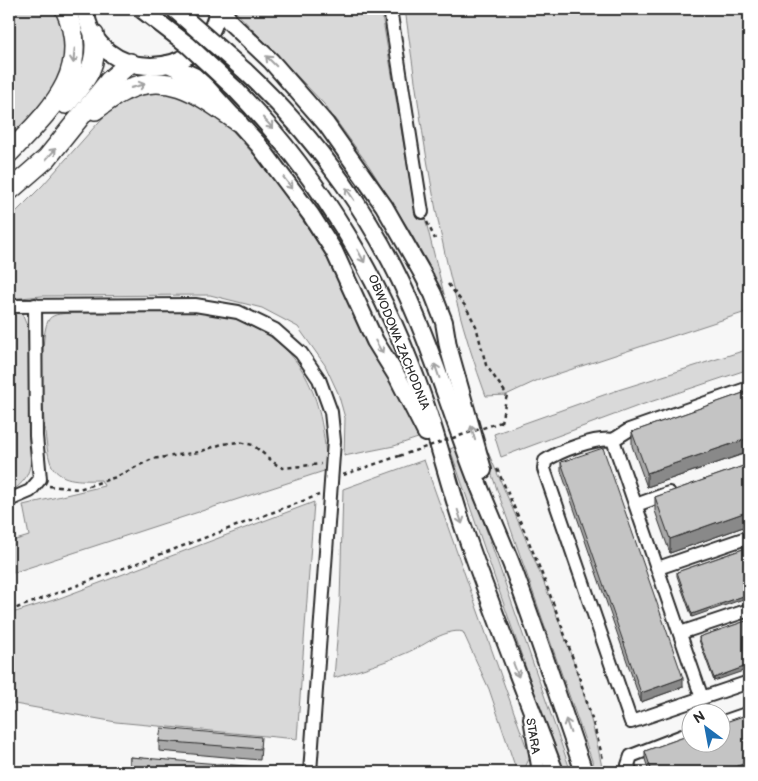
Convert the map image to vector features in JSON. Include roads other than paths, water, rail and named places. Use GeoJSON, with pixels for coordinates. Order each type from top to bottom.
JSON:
{"type":"FeatureCollection","features":[{"type":"Feature","properties":{"kind":"highway"},"geometry":{"type":"LineString","coordinates":[[9,152],[41,119],[69,79],[75,41],[65,9]]}},
{"type":"Feature","properties":{"kind":"highway"},"geometry":{"type":"LineString","coordinates":[[9,162],[40,134],[86,77],[94,61],[94,35]]}},
{"type":"Feature","properties":{"kind":"highway"},"geometry":{"type":"LineString","coordinates":[[9,191],[47,158],[81,119],[110,81],[130,63]]}},
{"type":"Feature","properties":{"kind":"highway"},"geometry":{"type":"LineString","coordinates":[[81,119],[121,92],[153,83],[183,87],[192,91],[237,121]]}},
{"type":"Feature","properties":{"kind":"main road"},"geometry":{"type":"LineString","coordinates":[[85,9],[94,35],[116,57],[130,63],[149,66],[168,64],[194,52],[212,29],[218,9]]}},
{"type":"Feature","properties":{"kind":"main road","name":"OBWODOWA ZACHODNIA"},"geometry":{"type":"LineString","coordinates":[[141,9],[188,45],[234,88],[277,133],[304,167],[340,220],[371,274],[396,329],[426,404],[464,530],[555,772]]}},
{"type":"Feature","properties":{"kind":"main road","name":"OBWODOWA ZACHODNIA"},"geometry":{"type":"LineString","coordinates":[[174,9],[245,71],[292,116],[362,212],[392,266],[419,322],[473,470],[511,564],[584,772]]}},
{"type":"Feature","properties":{"kind":"main road"},"geometry":{"type":"LineString","coordinates":[[222,9],[230,22],[301,94],[351,157],[384,206],[429,286],[444,322],[461,392],[511,564]]}},
{"type":"Feature","properties":{"kind":"main road"},"geometry":{"type":"LineString","coordinates":[[168,64],[200,81],[237,121],[292,188],[334,251],[375,341],[398,378],[445,470]]}},
{"type":"Feature","properties":{"kind":"street"},"geometry":{"type":"LineString","coordinates":[[390,9],[422,212]]}},
{"type":"Feature","properties":{"kind":"street"},"geometry":{"type":"LineString","coordinates":[[9,306],[35,304],[195,305],[238,312],[275,330],[301,353],[319,379],[331,412],[334,465],[312,770]]}},
{"type":"Feature","properties":{"kind":"street"},"geometry":{"type":"LineString","coordinates":[[9,500],[30,491],[40,479],[36,436],[35,304]]}},
{"type":"Feature","properties":{"kind":"street"},"geometry":{"type":"LineString","coordinates":[[749,388],[629,430],[613,440],[604,439],[554,455],[546,461],[544,469],[631,722],[749,682]]}},
{"type":"Feature","properties":{"kind":"street"},"geometry":{"type":"LineString","coordinates":[[613,440],[702,698]]}},
{"type":"Feature","properties":{"kind":"street"},"geometry":{"type":"LineString","coordinates":[[636,505],[683,488]]}},
{"type":"Feature","properties":{"kind":"street"},"geometry":{"type":"LineString","coordinates":[[658,568],[749,538]]}},
{"type":"Feature","properties":{"kind":"street"},"geometry":{"type":"LineString","coordinates":[[680,633],[749,610]]}},
{"type":"Feature","properties":{"kind":"street","name":"STARA"},"geometry":{"type":"LineString","coordinates":[[528,700],[538,766],[536,772]]}},
{"type":"Feature","properties":{"kind":"street"},"geometry":{"type":"LineString","coordinates":[[730,720],[749,713]]}},
{"type":"Feature","properties":{"kind":"street"},"geometry":{"type":"LineString","coordinates":[[631,772],[628,765],[631,756],[680,737]]}}]}
